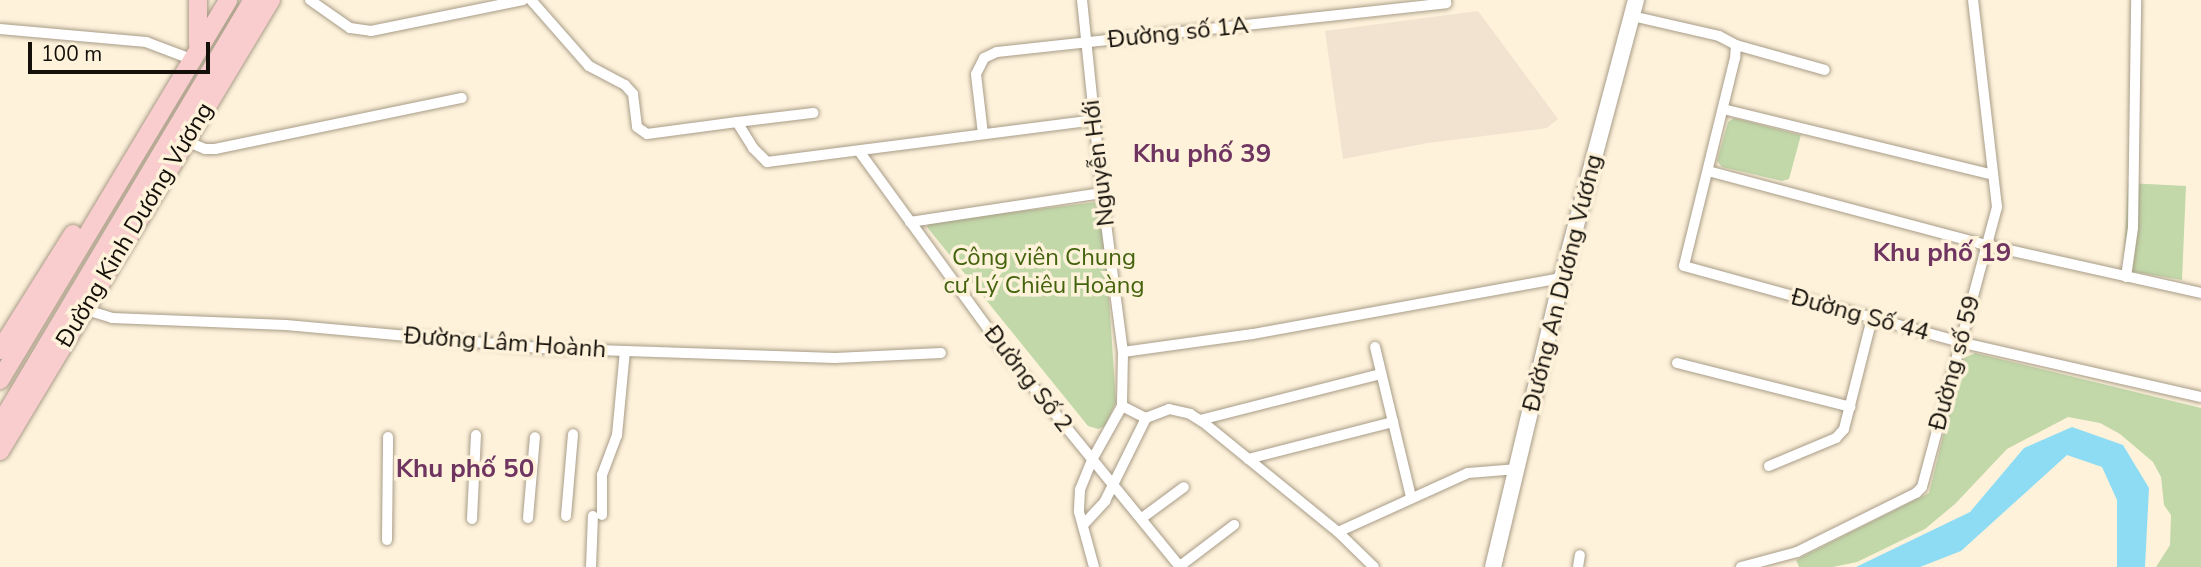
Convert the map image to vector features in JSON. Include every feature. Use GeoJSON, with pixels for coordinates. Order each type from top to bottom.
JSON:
{"type":"FeatureCollection","features":[{"type":"Feature","properties":{"kind":"main road"},"geometry":{"type":"LineString","coordinates":[[195,54],[198,0]]}},
{"type":"Feature","properties":{"kind":"main road","name":"Đường Kinh Dương Vương"},"geometry":{"type":"LineString","coordinates":[[0,380],[228,0]]}},
{"type":"Feature","properties":{"kind":"main road","name":"Đường Kinh Dương Vương"},"geometry":{"type":"LineString","coordinates":[[0,451],[78,307],[179,137],[253,0]]}},
{"type":"Feature","properties":{"kind":"main road","name":"Đường Kinh Dương Vương"},"geometry":{"type":"LineString","coordinates":[[179,137],[271,0]]}},
{"type":"Feature","properties":{"kind":"main road","name":"Đường An Dương Vương"},"geometry":{"type":"LineString","coordinates":[[1493,567],[1562,278],[1634,8]]}},
{"type":"Feature","properties":{"kind":"main road"},"geometry":{"type":"LineString","coordinates":[[154,122],[179,137]]}},
{"type":"Feature","properties":{"kind":"main road"},"geometry":{"type":"LineString","coordinates":[[135,156],[162,167]]}},
{"type":"Feature","properties":{"kind":"main road","name":"Đường Kinh Dương Vương"},"geometry":{"type":"LineString","coordinates":[[0,350],[100,193],[118,182]]}},
{"type":"Feature","properties":{"kind":"main road","name":"Đường Kinh Dương Vương"},"geometry":{"type":"LineString","coordinates":[[0,424],[78,307]]}},
{"type":"Feature","properties":{"kind":"street"},"geometry":{"type":"LineString","coordinates":[[310,0],[350,28],[371,31],[523,0]]}},
{"type":"Feature","properties":{"kind":"street"},"geometry":{"type":"LineString","coordinates":[[531,0],[589,66],[625,85],[633,94],[637,127],[647,134],[813,113]]}},
{"type":"Feature","properties":{"kind":"street","name":"Nguyễn Hới"},"geometry":{"type":"LineString","coordinates":[[1082,0],[1093,120],[1123,352],[1122,405],[1092,460],[1080,490],[1079,512],[1094,567]]}},
{"type":"Feature","properties":{"kind":"street","name":"Đường số 1A"},"geometry":{"type":"LineString","coordinates":[[984,134],[976,75],[984,58],[997,52],[1446,3],[1446,0]]}},
{"type":"Feature","properties":{"kind":"street","name":"Đường số 59"},"geometry":{"type":"LineString","coordinates":[[1741,567],[1797,552],[1916,493],[1925,478],[1997,206],[1973,0]]}},
{"type":"Feature","properties":{"kind":"street"},"geometry":{"type":"LineString","coordinates":[[2126,277],[2133,228],[2136,0]]}},
{"type":"Feature","properties":{"kind":"street"},"geometry":{"type":"LineString","coordinates":[[1634,8],[1719,36],[1736,45],[1825,71]]}},
{"type":"Feature","properties":{"kind":"street"},"geometry":{"type":"LineString","coordinates":[[0,29],[146,42],[195,54]]}},
{"type":"Feature","properties":{"kind":"street"},"geometry":{"type":"LineString","coordinates":[[1736,45],[1708,171],[1986,245],[2201,293]]}},
{"type":"Feature","properties":{"kind":"street"},"geometry":{"type":"LineString","coordinates":[[179,137],[205,149],[215,149],[462,98]]}},
{"type":"Feature","properties":{"kind":"street"},"geometry":{"type":"LineString","coordinates":[[1723,109],[1993,175]]}},
{"type":"Feature","properties":{"kind":"street"},"geometry":{"type":"LineString","coordinates":[[737,122],[753,148],[767,162],[1093,120]]}},
{"type":"Feature","properties":{"kind":"street","name":"Đường Số 2"},"geometry":{"type":"LineString","coordinates":[[859,151],[1008,355],[1180,567]]}},
{"type":"Feature","properties":{"kind":"street","name":"Đường Số 44"},"geometry":{"type":"LineString","coordinates":[[1708,171],[1684,266],[1959,342],[2201,397]]}},
{"type":"Feature","properties":{"kind":"street"},"geometry":{"type":"LineString","coordinates":[[910,222],[1102,194]]}},
{"type":"Feature","properties":{"kind":"street"},"geometry":{"type":"LineString","coordinates":[[1123,352],[1253,334],[1562,278]]}},
{"type":"Feature","properties":{"kind":"street","name":"Đường Lâm Hoành"},"geometry":{"type":"LineString","coordinates":[[78,307],[112,318],[286,325],[537,348],[835,358],[941,353]]}},
{"type":"Feature","properties":{"kind":"street"},"geometry":{"type":"LineString","coordinates":[[1769,466],[1836,438],[1844,429],[1872,318]]}},
{"type":"Feature","properties":{"kind":"street"},"geometry":{"type":"LineString","coordinates":[[1375,347],[1411,497]]}},
{"type":"Feature","properties":{"kind":"street"},"geometry":{"type":"LineString","coordinates":[[591,567],[602,474],[617,435],[625,351]]}},
{"type":"Feature","properties":{"kind":"street"},"geometry":{"type":"LineString","coordinates":[[1677,363],[1851,407]]}},
{"type":"Feature","properties":{"kind":"street"},"geometry":{"type":"LineString","coordinates":[[1200,420],[1381,374]]}},
{"type":"Feature","properties":{"kind":"street"},"geometry":{"type":"LineString","coordinates":[[1122,405],[1146,418]]}},
{"type":"Feature","properties":{"kind":"street"},"geometry":{"type":"LineString","coordinates":[[1083,525],[1105,501],[1146,418],[1169,409],[1200,420],[1338,532],[1374,567]]}},
{"type":"Feature","properties":{"kind":"street"},"geometry":{"type":"LineString","coordinates":[[1248,459],[1393,422]]}},
{"type":"Feature","properties":{"kind":"street"},"geometry":{"type":"LineString","coordinates":[[566,516],[573,434]]}},
{"type":"Feature","properties":{"kind":"street"},"geometry":{"type":"LineString","coordinates":[[472,519],[476,435]]}},
{"type":"Feature","properties":{"kind":"street"},"geometry":{"type":"LineString","coordinates":[[528,517],[535,436]]}},
{"type":"Feature","properties":{"kind":"street"},"geometry":{"type":"LineString","coordinates":[[387,540],[388,437]]}},
{"type":"Feature","properties":{"kind":"street"},"geometry":{"type":"LineString","coordinates":[[1338,532],[1468,473],[1518,469]]}},
{"type":"Feature","properties":{"kind":"street"},"geometry":{"type":"LineString","coordinates":[[1142,518],[1184,487]]}},
{"type":"Feature","properties":{"kind":"street"},"geometry":{"type":"LineString","coordinates":[[1180,567],[1234,525]]}},
{"type":"Feature","properties":{"kind":"shaded area"},"geometry":{"type":"Polygon","coordinates":[[[1478,11],[1558,119],[1547,128],[1428,143],[1343,159],[1325,31],[1478,11]]]}},
{"type":"Feature","properties":{"kind":"green space"},"geometry":{"type":"Polygon","coordinates":[[[1734,118],[1801,135],[1789,179],[1782,181],[1722,167],[1717,161],[1728,122],[1734,118]]]}},
{"type":"Feature","properties":{"kind":"green space"},"geometry":{"type":"Polygon","coordinates":[[[2128,183],[2186,186],[2182,280],[2123,270],[2128,183]]]}},
{"type":"Feature","properties":{"kind":"green space","name":"Công viên Chung cư Lý Chiêu Hoàng"},"geometry":{"type":"Polygon","coordinates":[[[1097,202],[1103,209],[1116,402],[1105,426],[1098,429],[1088,426],[927,227],[930,222],[1097,202]]]}},
{"type":"Feature","properties":{"kind":"green space"},"geometry":{"type":"Polygon","coordinates":[[[1975,353],[2201,408],[2201,567],[2156,567],[2170,545],[2171,515],[2164,505],[2161,477],[2153,462],[2120,434],[2100,423],[2068,417],[2007,449],[1955,504],[1925,529],[1857,562],[1833,567],[1799,567],[1796,560],[1929,493],[1962,359],[1975,353]]]}},
{"type":"Feature","properties":{"kind":"water"},"geometry":{"type":"Polygon","coordinates":[[[2072,427],[2123,445],[2149,488],[2145,567],[2117,567],[2117,500],[2102,467],[2067,455],[1961,551],[1920,567],[1856,567],[1970,512],[2024,448],[2072,427]]]}},
{"type":"Feature","properties":{"kind":"district","name":"Khu phố 39"},"geometry":{"type":"Point","coordinates":[1202,154]}},
{"type":"Feature","properties":{"kind":"district","name":"Khu phố 19"},"geometry":{"type":"Point","coordinates":[1942,253]}},
{"type":"Feature","properties":{"kind":"district","name":"Khu phố 50"},"geometry":{"type":"Point","coordinates":[465,469]}}]}
